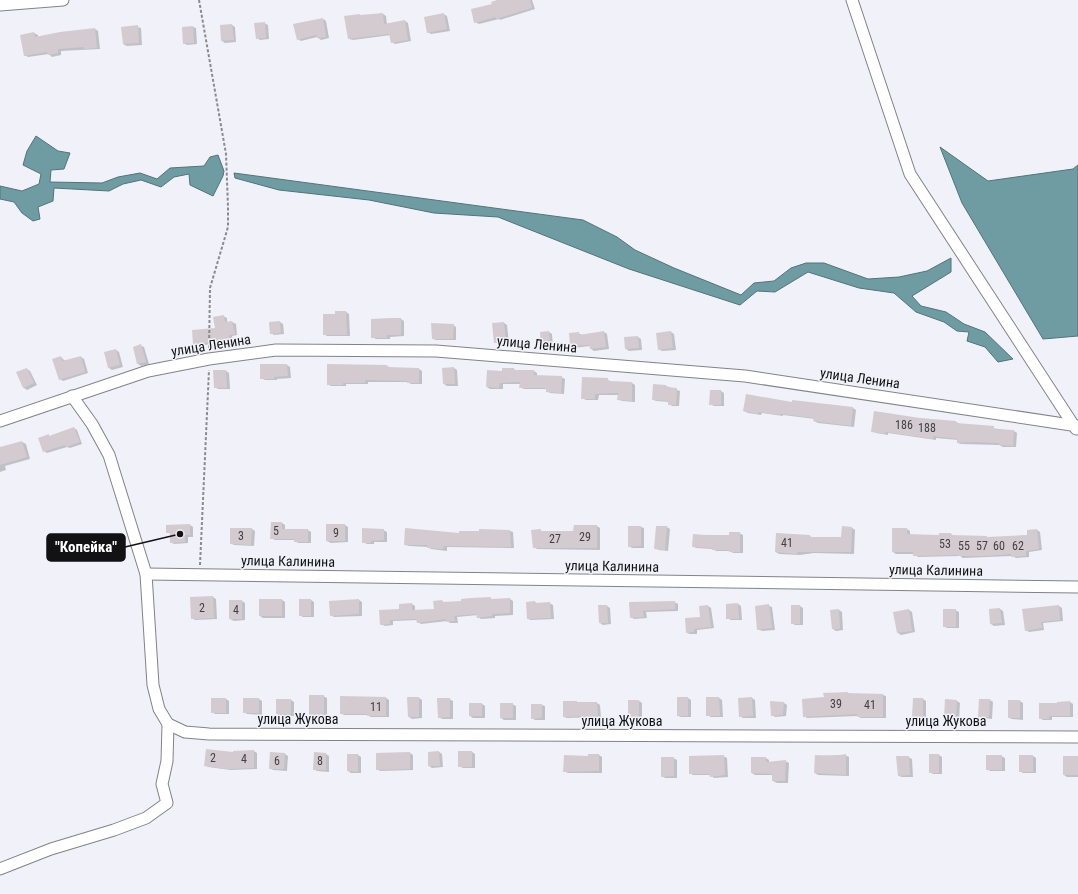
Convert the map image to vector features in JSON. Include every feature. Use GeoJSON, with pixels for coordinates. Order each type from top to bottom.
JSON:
{"type":"FeatureCollection","features":[{"type":"Feature","properties":{"kind":"street"},"geometry":{"type":"LineString","coordinates":[[0,5],[63,0]]}},
{"type":"Feature","properties":{"kind":"street"},"geometry":{"type":"LineString","coordinates":[[852,0],[910,174],[1077,428]]}},
{"type":"Feature","properties":{"kind":"street","name":"улица Ленина"},"geometry":{"type":"LineString","coordinates":[[0,421],[148,371],[209,359],[276,350],[436,351],[745,376],[1077,428]]}},
{"type":"Feature","properties":{"kind":"street"},"geometry":{"type":"LineString","coordinates":[[0,869],[51,849],[114,830],[146,818],[167,803],[162,784],[167,761],[168,724],[159,709],[153,685],[146,574],[109,455],[92,424],[72,396]]}},
{"type":"Feature","properties":{"kind":"street","name":"улица Калинина"},"geometry":{"type":"LineString","coordinates":[[146,574],[1078,587]]}},
{"type":"Feature","properties":{"kind":"street","name":"улица Жукова"},"geometry":{"type":"LineString","coordinates":[[168,724],[185,732],[209,734],[1078,737]]}},
{"type":"Feature","properties":{"kind":"path"},"geometry":{"type":"LineString","coordinates":[[199,0],[226,154],[228,207],[228,227],[210,288],[209,359],[199,574]]}},
{"type":"Feature","properties":{"kind":"water"},"geometry":{"type":"Polygon","coordinates":[[[36,136],[58,151],[70,153],[64,169],[51,170],[50,182],[102,183],[118,177],[140,173],[157,179],[170,168],[204,166],[210,157],[218,155],[224,171],[223,176],[213,196],[190,185],[189,174],[174,177],[161,187],[141,180],[123,184],[109,191],[54,188],[53,201],[38,207],[40,219],[33,221],[22,213],[14,202],[0,199],[0,186],[22,191],[39,184],[41,174],[23,165],[27,151],[36,136]]]}},
{"type":"Feature","properties":{"kind":"water"},"geometry":{"type":"Polygon","coordinates":[[[940,147],[988,181],[1073,169],[1078,165],[1078,336],[1043,339],[962,203],[940,147]]]}},
{"type":"Feature","properties":{"kind":"water"},"geometry":{"type":"Polygon","coordinates":[[[234,173],[583,220],[617,237],[635,250],[674,268],[741,295],[754,283],[774,281],[791,268],[806,263],[824,263],[868,279],[899,277],[927,271],[951,258],[951,272],[912,296],[921,306],[946,312],[964,324],[985,332],[1013,359],[998,362],[985,347],[967,341],[969,332],[957,331],[944,322],[916,312],[894,293],[859,288],[808,272],[775,292],[757,291],[740,305],[629,269],[498,217],[434,213],[369,200],[279,190],[235,178],[234,173]]]}},
{"type":"Feature","properties":{"kind":"building"},"geometry":{"type":"Polygon","coordinates":[[[497,0],[530,0],[532,8],[496,19],[496,17],[474,23],[471,9],[492,4],[491,2],[497,0]]]}},
{"type":"Feature","properties":{"kind":"building"},"geometry":{"type":"Polygon","coordinates":[[[383,13],[384,24],[405,20],[408,40],[391,43],[389,34],[348,39],[344,16],[383,13]]]}},
{"type":"Feature","properties":{"kind":"building"},"geometry":{"type":"Polygon","coordinates":[[[444,13],[447,29],[427,33],[424,17],[444,13]]]}},
{"type":"Feature","properties":{"kind":"building"},"geometry":{"type":"Polygon","coordinates":[[[323,18],[326,37],[317,38],[316,35],[297,40],[293,24],[323,18]]]}},
{"type":"Feature","properties":{"kind":"building"},"geometry":{"type":"Polygon","coordinates":[[[265,22],[266,38],[256,39],[254,23],[265,22]]]}},
{"type":"Feature","properties":{"kind":"building"},"geometry":{"type":"Polygon","coordinates":[[[232,24],[234,40],[221,41],[220,25],[232,24]]]}},
{"type":"Feature","properties":{"kind":"building"},"geometry":{"type":"Polygon","coordinates":[[[138,25],[139,43],[123,44],[121,27],[138,25]]]}},
{"type":"Feature","properties":{"kind":"building"},"geometry":{"type":"Polygon","coordinates":[[[193,26],[194,43],[183,44],[182,27],[193,26]]]}},
{"type":"Feature","properties":{"kind":"building"},"geometry":{"type":"Polygon","coordinates":[[[95,28],[97,48],[84,49],[84,47],[58,49],[58,53],[48,55],[47,52],[24,56],[20,35],[34,32],[35,37],[60,32],[95,28]]]}},
{"type":"Feature","properties":{"kind":"building"},"geometry":{"type":"Polygon","coordinates":[[[335,311],[346,311],[347,335],[323,335],[323,314],[335,314],[335,311]]]}},
{"type":"Feature","properties":{"kind":"building"},"geometry":{"type":"Polygon","coordinates":[[[224,315],[225,322],[232,321],[235,334],[229,335],[231,344],[218,346],[217,342],[193,344],[192,330],[215,328],[213,317],[224,315]]]}},
{"type":"Feature","properties":{"kind":"building"},"geometry":{"type":"Polygon","coordinates":[[[401,318],[401,335],[387,335],[387,338],[371,338],[371,319],[401,318]]]}},
{"type":"Feature","properties":{"kind":"building"},"geometry":{"type":"Polygon","coordinates":[[[280,321],[281,333],[270,334],[269,322],[280,321]]]}},
{"type":"Feature","properties":{"kind":"building"},"geometry":{"type":"Polygon","coordinates":[[[504,322],[506,342],[494,343],[492,323],[504,322]]]}},
{"type":"Feature","properties":{"kind":"building"},"geometry":{"type":"Polygon","coordinates":[[[431,323],[454,324],[453,339],[432,339],[431,323]]]}},
{"type":"Feature","properties":{"kind":"building"},"geometry":{"type":"Polygon","coordinates":[[[549,331],[550,346],[541,346],[540,332],[549,331]]]}},
{"type":"Feature","properties":{"kind":"building"},"geometry":{"type":"Polygon","coordinates":[[[604,331],[606,347],[590,349],[589,345],[570,346],[569,333],[579,332],[579,335],[604,331]]]}},
{"type":"Feature","properties":{"kind":"building"},"geometry":{"type":"Polygon","coordinates":[[[671,331],[673,348],[658,350],[656,333],[671,331]]]}},
{"type":"Feature","properties":{"kind":"building"},"geometry":{"type":"Polygon","coordinates":[[[638,336],[639,348],[625,349],[624,337],[638,336]]]}},
{"type":"Feature","properties":{"kind":"building"},"geometry":{"type":"Polygon","coordinates":[[[141,344],[146,362],[137,364],[133,347],[141,344]]]}},
{"type":"Feature","properties":{"kind":"building"},"geometry":{"type":"Polygon","coordinates":[[[116,349],[120,365],[108,368],[104,352],[116,349]]]}},
{"type":"Feature","properties":{"kind":"building"},"geometry":{"type":"Polygon","coordinates":[[[61,356],[62,361],[81,356],[85,372],[59,380],[52,359],[61,356]]]}},
{"type":"Feature","properties":{"kind":"building"},"geometry":{"type":"Polygon","coordinates":[[[260,364],[287,364],[288,376],[274,377],[274,379],[260,379],[260,364]]]}},
{"type":"Feature","properties":{"kind":"building"},"geometry":{"type":"Polygon","coordinates":[[[327,364],[387,365],[387,367],[419,368],[419,383],[407,383],[407,381],[365,380],[365,383],[327,385],[327,364]]]}},
{"type":"Feature","properties":{"kind":"building"},"geometry":{"type":"Polygon","coordinates":[[[454,367],[455,384],[443,384],[442,368],[454,367]]]}},
{"type":"Feature","properties":{"kind":"building"},"geometry":{"type":"Polygon","coordinates":[[[27,368],[34,383],[23,388],[16,372],[27,368]]]}},
{"type":"Feature","properties":{"kind":"building"},"geometry":{"type":"Polygon","coordinates":[[[502,368],[514,368],[514,370],[534,370],[534,375],[562,376],[561,393],[546,392],[546,388],[519,388],[520,382],[500,383],[499,388],[486,387],[487,370],[502,371],[502,368]]]}},
{"type":"Feature","properties":{"kind":"building"},"geometry":{"type":"Polygon","coordinates":[[[213,370],[226,370],[227,388],[214,388],[213,370]]]}},
{"type":"Feature","properties":{"kind":"building"},"geometry":{"type":"Polygon","coordinates":[[[582,377],[608,378],[608,381],[632,382],[632,401],[617,400],[618,393],[595,394],[595,399],[581,399],[582,377]]]}},
{"type":"Feature","properties":{"kind":"building"},"geometry":{"type":"Polygon","coordinates":[[[653,384],[677,388],[676,405],[668,405],[668,401],[652,400],[653,384]]]}},
{"type":"Feature","properties":{"kind":"building"},"geometry":{"type":"Polygon","coordinates":[[[710,390],[721,390],[721,405],[709,405],[710,390]]]}},
{"type":"Feature","properties":{"kind":"building"},"geometry":{"type":"Polygon","coordinates":[[[746,394],[792,402],[792,400],[853,407],[851,426],[813,421],[814,418],[758,412],[758,414],[743,411],[746,394]]]}},
{"type":"Feature","properties":{"kind":"building"},"geometry":{"type":"Polygon","coordinates":[[[874,411],[920,418],[956,421],[956,423],[994,426],[994,429],[1014,430],[1013,446],[999,445],[999,443],[957,443],[957,439],[933,436],[933,439],[885,432],[885,434],[871,432],[874,411]]]}},
{"type":"Feature","properties":{"kind":"building"},"geometry":{"type":"Polygon","coordinates":[[[74,427],[80,442],[43,452],[38,438],[49,434],[49,436],[74,427]]]}},
{"type":"Feature","properties":{"kind":"building"},"geometry":{"type":"Polygon","coordinates":[[[22,441],[27,457],[0,465],[0,447],[22,441]]]}},
{"type":"Feature","properties":{"kind":"building"},"geometry":{"type":"Polygon","coordinates":[[[271,522],[282,522],[282,529],[308,529],[308,542],[294,542],[294,539],[270,539],[271,522]]]}},
{"type":"Feature","properties":{"kind":"building"},"geometry":{"type":"Polygon","coordinates":[[[190,524],[190,535],[185,535],[185,542],[170,543],[170,533],[166,533],[166,525],[190,524]]]}},
{"type":"Feature","properties":{"kind":"building"},"geometry":{"type":"Polygon","coordinates":[[[326,524],[345,524],[345,541],[326,541],[326,524]]]}},
{"type":"Feature","properties":{"kind":"building"},"geometry":{"type":"Polygon","coordinates":[[[574,525],[597,525],[597,548],[533,548],[531,530],[541,529],[541,531],[573,531],[574,525]]]}},
{"type":"Feature","properties":{"kind":"building"},"geometry":{"type":"Polygon","coordinates":[[[628,526],[641,526],[641,546],[628,547],[628,526]]]}},
{"type":"Feature","properties":{"kind":"building"},"geometry":{"type":"Polygon","coordinates":[[[656,526],[667,526],[665,550],[654,549],[656,526]]]}},
{"type":"Feature","properties":{"kind":"building"},"geometry":{"type":"Polygon","coordinates":[[[842,526],[852,527],[851,552],[797,552],[797,554],[775,552],[776,533],[810,535],[810,537],[841,537],[842,526]]]}},
{"type":"Feature","properties":{"kind":"building"},"geometry":{"type":"Polygon","coordinates":[[[230,528],[252,528],[251,545],[230,544],[230,528]]]}},
{"type":"Feature","properties":{"kind":"building"},"geometry":{"type":"Polygon","coordinates":[[[362,528],[384,529],[384,540],[371,541],[371,543],[362,543],[362,528]]]}},
{"type":"Feature","properties":{"kind":"building"},"geometry":{"type":"Polygon","coordinates":[[[405,528],[459,533],[459,531],[479,531],[479,529],[510,530],[511,547],[444,546],[443,549],[427,548],[427,545],[404,545],[405,528]]]}},
{"type":"Feature","properties":{"kind":"building"},"geometry":{"type":"Polygon","coordinates":[[[892,528],[907,528],[907,534],[939,535],[939,533],[951,533],[951,535],[987,537],[1027,535],[1027,530],[1037,529],[1039,549],[1026,551],[1026,556],[1011,557],[1011,554],[988,556],[913,556],[913,552],[892,552],[892,528]]]}},
{"type":"Feature","properties":{"kind":"building"},"geometry":{"type":"Polygon","coordinates":[[[729,532],[740,532],[740,552],[692,547],[693,534],[729,535],[729,532]]]}},
{"type":"Feature","properties":{"kind":"building"},"geometry":{"type":"Polygon","coordinates":[[[213,596],[214,618],[191,619],[190,597],[213,596]]]}},
{"type":"Feature","properties":{"kind":"building"},"geometry":{"type":"Polygon","coordinates":[[[491,597],[491,599],[510,598],[510,613],[492,614],[492,616],[477,618],[476,614],[454,616],[455,621],[446,622],[446,619],[417,623],[416,619],[390,620],[390,624],[380,625],[379,610],[399,609],[399,604],[412,603],[412,610],[434,609],[433,601],[461,601],[461,599],[491,597]]]}},
{"type":"Feature","properties":{"kind":"building"},"geometry":{"type":"Polygon","coordinates":[[[259,599],[282,599],[282,616],[259,616],[259,599]]]}},
{"type":"Feature","properties":{"kind":"building"},"geometry":{"type":"Polygon","coordinates":[[[299,599],[311,599],[311,616],[299,616],[299,599]]]}},
{"type":"Feature","properties":{"kind":"building"},"geometry":{"type":"Polygon","coordinates":[[[359,599],[359,614],[330,616],[329,601],[359,599]]]}},
{"type":"Feature","properties":{"kind":"building"},"geometry":{"type":"Polygon","coordinates":[[[229,600],[242,600],[242,619],[229,619],[229,600]]]}},
{"type":"Feature","properties":{"kind":"building"},"geometry":{"type":"Polygon","coordinates":[[[535,601],[535,603],[550,602],[551,618],[527,619],[526,602],[535,601]]]}},
{"type":"Feature","properties":{"kind":"building"},"geometry":{"type":"Polygon","coordinates":[[[675,601],[675,609],[643,611],[644,617],[630,618],[629,602],[675,601]]]}},
{"type":"Feature","properties":{"kind":"building"},"geometry":{"type":"Polygon","coordinates":[[[738,603],[739,619],[726,619],[726,604],[738,603]]]}},
{"type":"Feature","properties":{"kind":"building"},"geometry":{"type":"Polygon","coordinates":[[[769,604],[772,628],[757,630],[755,606],[769,604]]]}},
{"type":"Feature","properties":{"kind":"building"},"geometry":{"type":"Polygon","coordinates":[[[598,605],[607,605],[608,623],[599,623],[598,605]]]}},
{"type":"Feature","properties":{"kind":"building"},"geometry":{"type":"Polygon","coordinates":[[[708,605],[711,627],[694,629],[694,632],[686,633],[685,618],[700,617],[699,606],[708,605]]]}},
{"type":"Feature","properties":{"kind":"building"},"geometry":{"type":"Polygon","coordinates":[[[791,605],[800,605],[800,624],[791,624],[791,605]]]}},
{"type":"Feature","properties":{"kind":"building"},"geometry":{"type":"Polygon","coordinates":[[[1059,605],[1060,620],[1041,622],[1042,628],[1025,631],[1022,609],[1059,605]]]}},
{"type":"Feature","properties":{"kind":"building"},"geometry":{"type":"Polygon","coordinates":[[[1000,608],[1002,623],[990,624],[989,609],[1000,608]]]}},
{"type":"Feature","properties":{"kind":"building"},"geometry":{"type":"Polygon","coordinates":[[[839,609],[840,629],[832,629],[830,610],[839,609]]]}},
{"type":"Feature","properties":{"kind":"building"},"geometry":{"type":"Polygon","coordinates":[[[909,609],[912,631],[897,633],[893,612],[909,609]]]}},
{"type":"Feature","properties":{"kind":"building"},"geometry":{"type":"Polygon","coordinates":[[[943,609],[956,609],[956,627],[943,627],[943,609]]]}},
{"type":"Feature","properties":{"kind":"building"},"geometry":{"type":"Polygon","coordinates":[[[848,692],[883,694],[883,717],[857,717],[857,714],[803,717],[802,699],[824,697],[823,693],[848,692]]]}},
{"type":"Feature","properties":{"kind":"building"},"geometry":{"type":"Polygon","coordinates":[[[309,695],[324,695],[324,715],[309,715],[309,695]]]}},
{"type":"Feature","properties":{"kind":"building"},"geometry":{"type":"Polygon","coordinates":[[[340,696],[386,697],[386,716],[340,714],[340,696]]]}},
{"type":"Feature","properties":{"kind":"building"},"geometry":{"type":"Polygon","coordinates":[[[407,697],[419,697],[419,717],[408,717],[407,697]]]}},
{"type":"Feature","properties":{"kind":"building"},"geometry":{"type":"Polygon","coordinates":[[[677,697],[688,697],[688,716],[677,716],[677,697]]]}},
{"type":"Feature","properties":{"kind":"building"},"geometry":{"type":"Polygon","coordinates":[[[706,697],[719,697],[720,716],[706,716],[706,697]]]}},
{"type":"Feature","properties":{"kind":"building"},"geometry":{"type":"Polygon","coordinates":[[[752,697],[753,716],[739,717],[738,698],[752,697]]]}},
{"type":"Feature","properties":{"kind":"building"},"geometry":{"type":"Polygon","coordinates":[[[211,698],[226,698],[226,713],[211,713],[211,698]]]}},
{"type":"Feature","properties":{"kind":"building"},"geometry":{"type":"Polygon","coordinates":[[[243,698],[259,698],[259,713],[243,713],[243,698]]]}},
{"type":"Feature","properties":{"kind":"building"},"geometry":{"type":"Polygon","coordinates":[[[437,698],[450,698],[450,717],[438,718],[437,698]]]}},
{"type":"Feature","properties":{"kind":"building"},"geometry":{"type":"Polygon","coordinates":[[[913,698],[923,698],[923,717],[912,717],[913,698]]]}},
{"type":"Feature","properties":{"kind":"building"},"geometry":{"type":"Polygon","coordinates":[[[276,699],[291,699],[291,714],[276,714],[276,699]]]}},
{"type":"Feature","properties":{"kind":"building"},"geometry":{"type":"Polygon","coordinates":[[[945,699],[957,700],[956,718],[944,718],[945,699]]]}},
{"type":"Feature","properties":{"kind":"building"},"geometry":{"type":"Polygon","coordinates":[[[979,699],[990,699],[989,717],[978,717],[979,699]]]}},
{"type":"Feature","properties":{"kind":"building"},"geometry":{"type":"Polygon","coordinates":[[[628,700],[639,700],[639,718],[628,718],[628,700]]]}},
{"type":"Feature","properties":{"kind":"building"},"geometry":{"type":"Polygon","coordinates":[[[1008,700],[1020,700],[1020,718],[1008,718],[1008,700]]]}},
{"type":"Feature","properties":{"kind":"building"},"geometry":{"type":"Polygon","coordinates":[[[563,701],[597,702],[598,716],[563,717],[563,701]]]}},
{"type":"Feature","properties":{"kind":"building"},"geometry":{"type":"Polygon","coordinates":[[[770,701],[784,702],[783,715],[771,716],[770,701]]]}},
{"type":"Feature","properties":{"kind":"building"},"geometry":{"type":"Polygon","coordinates":[[[1070,701],[1070,716],[1049,716],[1049,719],[1039,719],[1039,703],[1070,701]]]}},
{"type":"Feature","properties":{"kind":"building"},"geometry":{"type":"Polygon","coordinates":[[[469,703],[482,703],[482,716],[469,716],[469,703]]]}},
{"type":"Feature","properties":{"kind":"building"},"geometry":{"type":"Polygon","coordinates":[[[500,703],[513,703],[513,718],[500,718],[500,703]]]}},
{"type":"Feature","properties":{"kind":"building"},"geometry":{"type":"Polygon","coordinates":[[[531,704],[542,704],[542,718],[531,719],[531,704]]]}},
{"type":"Feature","properties":{"kind":"building"},"geometry":{"type":"Polygon","coordinates":[[[206,749],[233,752],[254,750],[254,768],[227,769],[204,766],[206,749]]]}},
{"type":"Feature","properties":{"kind":"building"},"geometry":{"type":"Polygon","coordinates":[[[439,751],[440,766],[428,766],[428,752],[439,751]]]}},
{"type":"Feature","properties":{"kind":"building"},"geometry":{"type":"Polygon","coordinates":[[[458,751],[472,751],[472,767],[458,767],[458,751]]]}},
{"type":"Feature","properties":{"kind":"building"},"geometry":{"type":"Polygon","coordinates":[[[270,752],[285,753],[284,769],[269,769],[270,752]]]}},
{"type":"Feature","properties":{"kind":"building"},"geometry":{"type":"Polygon","coordinates":[[[314,752],[326,753],[326,770],[313,770],[314,752]]]}},
{"type":"Feature","properties":{"kind":"building"},"geometry":{"type":"Polygon","coordinates":[[[410,752],[410,769],[376,770],[376,753],[410,752]]]}},
{"type":"Feature","properties":{"kind":"building"},"geometry":{"type":"Polygon","coordinates":[[[347,754],[358,754],[358,772],[347,771],[347,754]]]}},
{"type":"Feature","properties":{"kind":"building"},"geometry":{"type":"Polygon","coordinates":[[[588,754],[599,754],[599,771],[563,772],[564,755],[588,756],[588,754]]]}},
{"type":"Feature","properties":{"kind":"building"},"geometry":{"type":"Polygon","coordinates":[[[846,754],[846,775],[814,773],[815,755],[833,756],[846,754]]]}},
{"type":"Feature","properties":{"kind":"building"},"geometry":{"type":"Polygon","coordinates":[[[929,754],[939,754],[939,773],[929,773],[929,754]]]}},
{"type":"Feature","properties":{"kind":"building"},"geometry":{"type":"Polygon","coordinates":[[[724,755],[725,775],[710,777],[709,774],[689,774],[689,756],[724,755]]]}},
{"type":"Feature","properties":{"kind":"building"},"geometry":{"type":"Polygon","coordinates":[[[986,755],[1002,755],[1002,770],[986,770],[986,755]]]}},
{"type":"Feature","properties":{"kind":"building"},"geometry":{"type":"Polygon","coordinates":[[[1019,755],[1033,755],[1033,772],[1019,772],[1019,755]]]}},
{"type":"Feature","properties":{"kind":"building"},"geometry":{"type":"Polygon","coordinates":[[[896,756],[909,756],[910,775],[898,776],[896,756]]]}},
{"type":"Feature","properties":{"kind":"building"},"geometry":{"type":"Polygon","coordinates":[[[1063,756],[1078,756],[1078,775],[1063,775],[1063,756]]]}},
{"type":"Feature","properties":{"kind":"building"},"geometry":{"type":"Polygon","coordinates":[[[661,757],[674,757],[674,776],[661,777],[661,757]]]}},
{"type":"Feature","properties":{"kind":"building"},"geometry":{"type":"Polygon","coordinates":[[[751,757],[766,757],[766,762],[786,760],[785,781],[772,781],[772,774],[751,773],[751,757]]]}},
{"type":"Feature","properties":{"kind":"place","name":"\"Копейка\""},"geometry":{"type":"Point","coordinates":[180,534]}}]}
